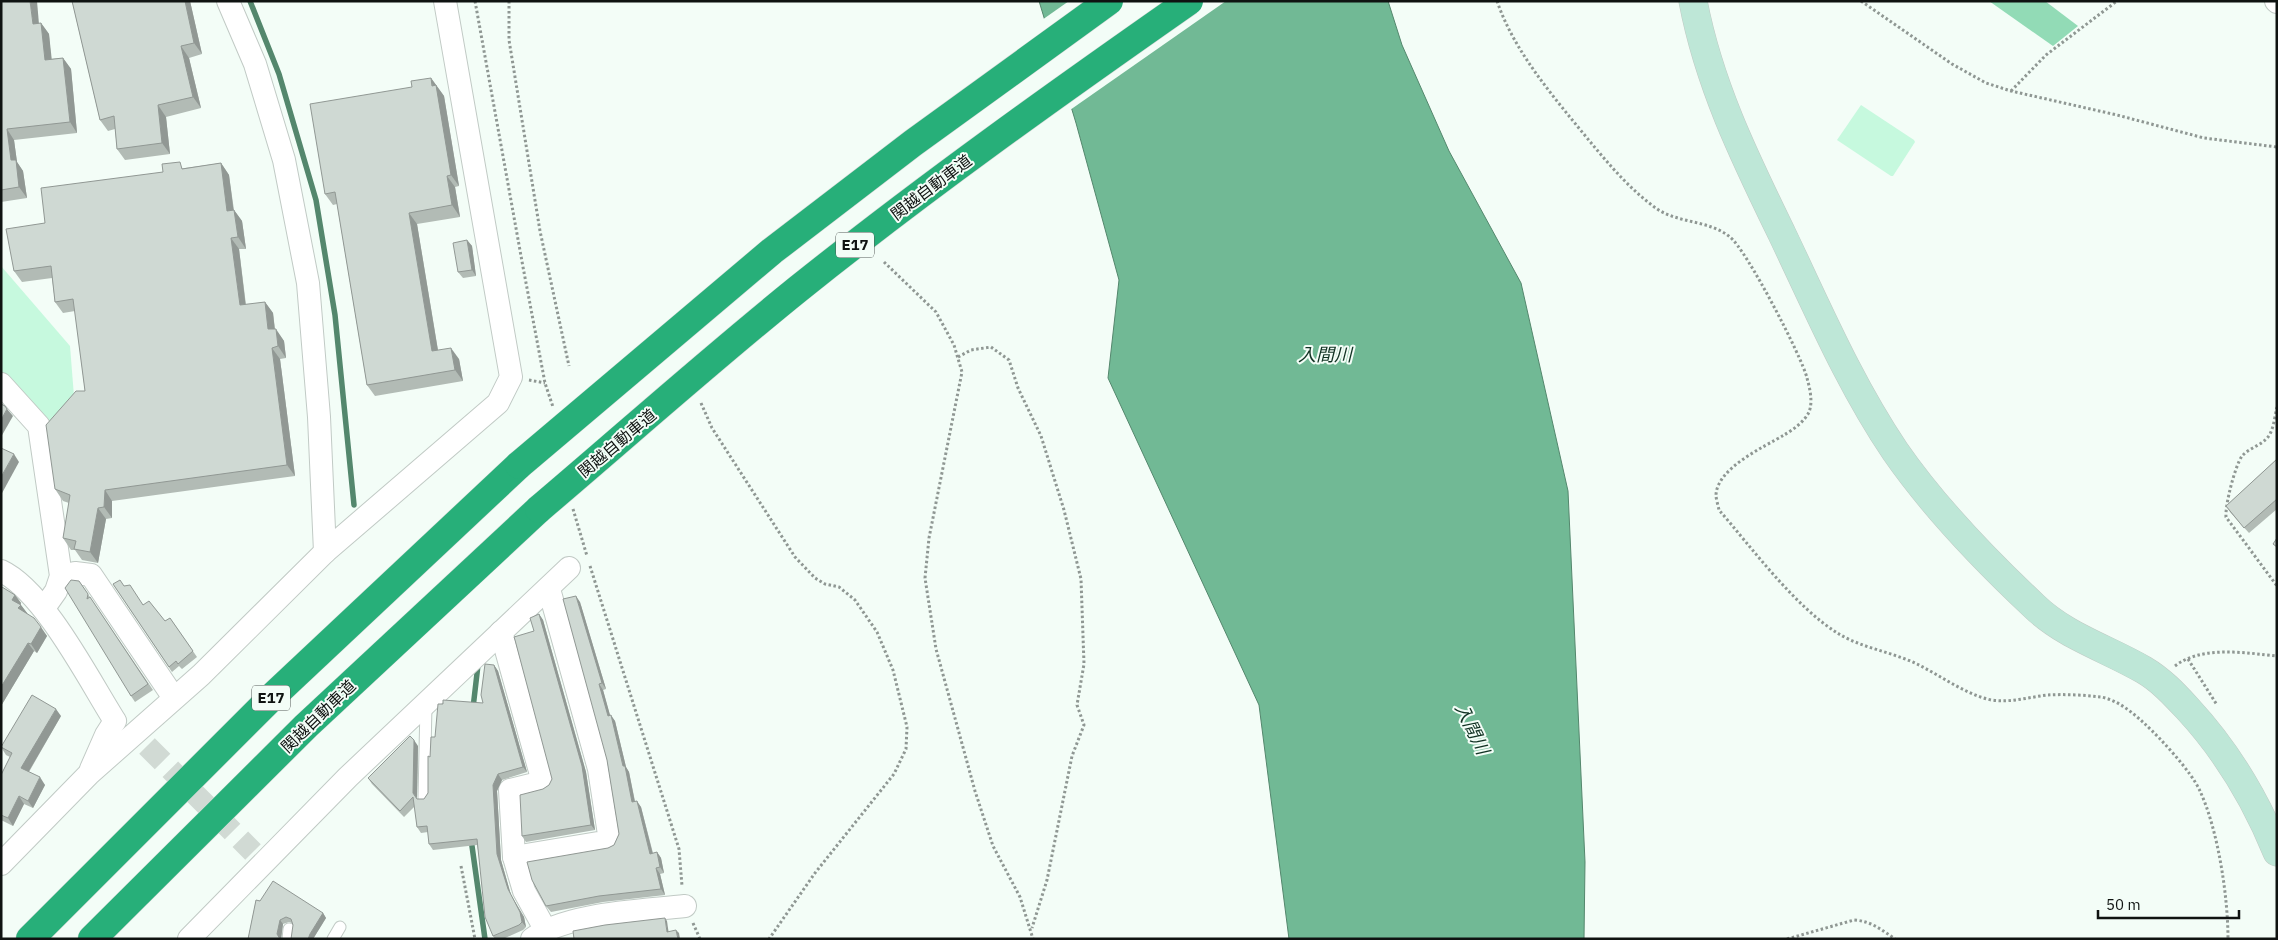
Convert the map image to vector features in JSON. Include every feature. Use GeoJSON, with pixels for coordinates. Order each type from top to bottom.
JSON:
{"type":"FeatureCollection","features":[{"type":"Feature","properties":{"kind":"highway","name":"E17"},"geometry":{"type":"LineString","coordinates":[[30,939],[274,695],[519,465],[772,251],[921,137],[1109,1]]}},
{"type":"Feature","properties":{"kind":"highway","name":"関越自動車道"},"geometry":{"type":"LineString","coordinates":[[92,939],[306,726],[539,509],[805,284],[934,184],[1075,80],[1189,1]]}},
{"type":"Feature","properties":{"kind":"street"},"geometry":{"type":"LineString","coordinates":[[228,1],[255,64],[282,150],[308,283],[319,417],[325,552]]}},
{"type":"Feature","properties":{"kind":"street"},"geometry":{"type":"LineString","coordinates":[[1,864],[89,774],[141,740],[174,698],[201,674],[325,552],[498,403],[511,377],[445,1]]}},
{"type":"Feature","properties":{"kind":"street"},"geometry":{"type":"LineString","coordinates":[[1693,1],[1704,55],[1724,111],[1856,386],[1897,453],[1928,494],[1968,538],[2050,621],[2145,670],[2158,680],[2196,719],[2232,764],[2253,799],[2277,852]]}},
{"type":"Feature","properties":{"kind":"street"},"geometry":{"type":"LineString","coordinates":[[1,384],[38,426],[61,576],[56,591],[44,608]]}},
{"type":"Feature","properties":{"kind":"street"},"geometry":{"type":"LineString","coordinates":[[189,939],[258,857],[426,705],[569,568]]}},
{"type":"Feature","properties":{"kind":"street"},"geometry":{"type":"LineString","coordinates":[[61,576],[76,573],[91,575],[174,698]]}},
{"type":"Feature","properties":{"kind":"street"},"geometry":{"type":"LineString","coordinates":[[6,577],[29,591],[44,608],[114,721],[89,774]]}},
{"type":"Feature","properties":{"kind":"street"},"geometry":{"type":"LineString","coordinates":[[514,857],[610,841],[600,768],[549,589]]}},
{"type":"Feature","properties":{"kind":"street"},"geometry":{"type":"LineString","coordinates":[[501,632],[543,782],[510,790],[514,857],[539,934],[604,916],[685,906]]}},
{"type":"Feature","properties":{"kind":"lane"},"geometry":{"type":"LineString","coordinates":[[424,798],[426,705]]}},
{"type":"Feature","properties":{"kind":"lane"},"geometry":{"type":"LineString","coordinates":[[333,939],[340,927]]}},
{"type":"Feature","properties":{"kind":"path"},"geometry":{"type":"LineString","coordinates":[[508,1],[509,40],[540,231],[569,366]]}},
{"type":"Feature","properties":{"kind":"path"},"geometry":{"type":"LineString","coordinates":[[1497,1],[1503,20],[1543,84],[1608,165],[1655,208],[1682,220],[1716,229],[1730,237],[1768,298],[1807,377],[1811,399],[1808,412],[1792,430],[1729,469],[1720,480],[1716,494],[1719,510],[1790,591],[1825,624],[1841,635],[1904,658],[1963,690],[1992,700],[2017,701],[2048,695],[2102,697],[2134,714],[2155,733],[2200,790],[2216,845],[2228,912],[2228,939]]}},
{"type":"Feature","properties":{"kind":"path"},"geometry":{"type":"LineString","coordinates":[[1861,1],[1952,64],[1986,83],[2011,92],[2117,115],[2204,138],[2277,147]]}},
{"type":"Feature","properties":{"kind":"path"},"geometry":{"type":"LineString","coordinates":[[2011,92],[2046,55],[2117,1]]}},
{"type":"Feature","properties":{"kind":"path"},"geometry":{"type":"LineString","coordinates":[[884,262],[936,312],[954,345],[962,372],[961,386],[933,520],[926,578],[936,649],[974,792],[993,846],[1020,897],[1034,939]]}},
{"type":"Feature","properties":{"kind":"path"},"geometry":{"type":"LineString","coordinates":[[958,357],[971,350],[991,347],[1009,360],[1018,388],[1041,436],[1064,510],[1081,579],[1084,664],[1076,705],[1084,725],[1072,756],[1046,880],[1031,928]]}},
{"type":"Feature","properties":{"kind":"path"},"geometry":{"type":"LineString","coordinates":[[701,403],[712,428],[795,557],[815,578],[825,584],[839,587],[855,600],[877,632],[893,670],[908,727],[906,749],[894,774],[815,873],[769,939]]}},
{"type":"Feature","properties":{"kind":"path"},"geometry":{"type":"LineString","coordinates":[[2277,406],[2270,434],[2260,444],[2242,456],[2225,509],[2226,517],[2277,586]]}},
{"type":"Feature","properties":{"kind":"path"},"geometry":{"type":"LineString","coordinates":[[2158,680],[2178,664],[2202,655],[2234,652],[2277,656]]}},
{"type":"Feature","properties":{"kind":"path"},"geometry":{"type":"LineString","coordinates":[[461,866],[475,939]]}},
{"type":"Feature","properties":{"kind":"path"},"geometry":{"type":"LineString","coordinates":[[1787,939],[1854,920],[1864,921],[1877,926],[1895,939]]}},
{"type":"Feature","properties":{"kind":"shaded area"},"geometry":{"type":"Polygon","coordinates":[[[1989,1],[2045,1],[2078,26],[2053,46],[1989,1]]]}},
{"type":"Feature","properties":{"kind":"shaded area"},"geometry":{"type":"Polygon","coordinates":[[[1861,105],[1915,142],[1893,176],[1837,140],[1861,105]]]}},
{"type":"Feature","properties":{"kind":"shaded area"},"geometry":{"type":"Polygon","coordinates":[[[1,266],[70,346],[75,409],[48,431],[1,374],[1,266]]]}},
{"type":"Feature","properties":{"kind":"water","name":"入間川"},"geometry":{"type":"Polygon","coordinates":[[[1039,1],[1388,1],[1402,45],[1449,151],[1521,283],[1568,491],[1585,862],[1584,939],[1289,939],[1259,705],[1108,378],[1119,280],[1076,123],[1039,1]]]}},
{"type":"Feature","properties":{"kind":"pier"},"geometry":{"type":"Polygon","coordinates":[[[1069,1],[1226,1],[1070,110],[1042,20],[1069,1]]]}},
{"type":"Feature","properties":{"kind":"building"},"geometry":{"type":"Polygon","coordinates":[[[1,1],[30,1],[33,24],[41,23],[45,60],[63,58],[70,122],[7,129],[11,160],[16,160],[19,187],[1,190],[1,1]]]}},
{"type":"Feature","properties":{"kind":"building"},"geometry":{"type":"Polygon","coordinates":[[[72,1],[185,1],[194,43],[181,46],[193,97],[158,105],[162,143],[117,149],[114,116],[100,120],[72,1]]]}},
{"type":"Feature","properties":{"kind":"building"},"geometry":{"type":"Polygon","coordinates":[[[431,78],[432,86],[436,85],[451,175],[447,176],[452,205],[409,213],[432,351],[451,348],[455,370],[367,385],[335,192],[325,194],[310,104],[412,87],[411,81],[431,78]]]}},
{"type":"Feature","properties":{"kind":"building"},"geometry":{"type":"Polygon","coordinates":[[[180,162],[182,169],[221,163],[227,211],[234,210],[238,237],[231,238],[240,305],[265,302],[268,329],[276,329],[278,346],[272,348],[287,465],[105,490],[104,507],[98,508],[90,552],[74,549],[76,541],[63,538],[70,495],[55,489],[46,425],[76,391],[85,391],[73,299],[55,302],[51,266],[14,271],[6,229],[45,223],[41,188],[163,172],[162,164],[180,162]]]}},
{"type":"Feature","properties":{"kind":"building"},"geometry":{"type":"Polygon","coordinates":[[[467,240],[472,270],[458,272],[453,243],[467,240]]]}},
{"type":"Feature","properties":{"kind":"building"},"geometry":{"type":"Polygon","coordinates":[[[1,404],[7,409],[1,420],[1,404]]]}},
{"type":"Feature","properties":{"kind":"building"},"geometry":{"type":"Polygon","coordinates":[[[1,448],[14,454],[1,477],[1,448]]]}},
{"type":"Feature","properties":{"kind":"building"},"geometry":{"type":"Polygon","coordinates":[[[2277,459],[2277,499],[2244,528],[2226,506],[2277,459]]]}},
{"type":"Feature","properties":{"kind":"building"},"geometry":{"type":"Polygon","coordinates":[[[2277,538],[2277,547],[2273,544],[2277,538]]]}},
{"type":"Feature","properties":{"kind":"building"},"geometry":{"type":"Polygon","coordinates":[[[71,580],[79,581],[88,594],[87,599],[90,597],[148,684],[131,696],[65,588],[71,580]]]}},
{"type":"Feature","properties":{"kind":"building"},"geometry":{"type":"Polygon","coordinates":[[[120,580],[124,586],[130,585],[143,605],[149,601],[165,621],[170,618],[193,651],[178,664],[176,661],[169,667],[113,584],[120,580]]]}},
{"type":"Feature","properties":{"kind":"building"},"geometry":{"type":"Polygon","coordinates":[[[1,588],[15,595],[12,600],[21,605],[18,608],[34,618],[41,627],[31,644],[28,643],[1,687],[1,588]]]}},
{"type":"Feature","properties":{"kind":"building"},"geometry":{"type":"Polygon","coordinates":[[[576,596],[602,683],[599,684],[608,716],[611,715],[623,766],[625,766],[632,802],[637,801],[650,854],[657,852],[660,867],[656,868],[661,889],[599,896],[546,906],[532,880],[527,862],[608,848],[614,845],[619,834],[607,760],[563,599],[576,596]]]}},
{"type":"Feature","properties":{"kind":"building"},"geometry":{"type":"Polygon","coordinates":[[[539,614],[582,766],[591,825],[522,836],[520,795],[543,789],[549,785],[552,779],[514,637],[534,631],[530,618],[539,614]]]}},
{"type":"Feature","properties":{"kind":"building"},"geometry":{"type":"Polygon","coordinates":[[[485,664],[494,665],[523,767],[498,774],[493,785],[497,854],[508,889],[520,912],[522,922],[493,936],[485,917],[477,839],[429,844],[427,826],[417,827],[413,797],[400,811],[368,778],[410,736],[414,740],[413,793],[417,799],[424,799],[428,793],[428,756],[430,757],[431,737],[435,737],[438,704],[443,704],[443,700],[483,703],[481,695],[485,664]]]}},
{"type":"Feature","properties":{"kind":"building"},"geometry":{"type":"Polygon","coordinates":[[[32,695],[56,709],[21,768],[40,777],[28,801],[19,796],[8,818],[1,815],[1,775],[12,753],[1,747],[32,695]]]}},
{"type":"Feature","properties":{"kind":"building"},"geometry":{"type":"Polygon","coordinates":[[[273,881],[323,913],[308,939],[291,939],[293,925],[291,919],[286,917],[280,920],[277,934],[280,939],[248,939],[256,900],[260,901],[273,881]]]}},
{"type":"Feature","properties":{"kind":"building"},"geometry":{"type":"Polygon","coordinates":[[[665,918],[667,932],[676,930],[678,939],[574,939],[573,931],[665,918]]]}},
{"type":"Feature","properties":{"kind":"waterway"},"geometry":{"type":"LineString","coordinates":[[250,1],[279,74],[316,200],[335,315],[354,505]]}},
{"type":"Feature","properties":{"kind":"waterway"},"geometry":{"type":"LineString","coordinates":[[473,708],[478,665]]}},
{"type":"Feature","properties":{"kind":"waterway"},"geometry":{"type":"LineString","coordinates":[[471,839],[485,939]]}},
{"type":"Feature","properties":{"kind":"tunnel"},"geometry":{"type":"LineString","coordinates":[[147,746],[253,852]]}}]}
